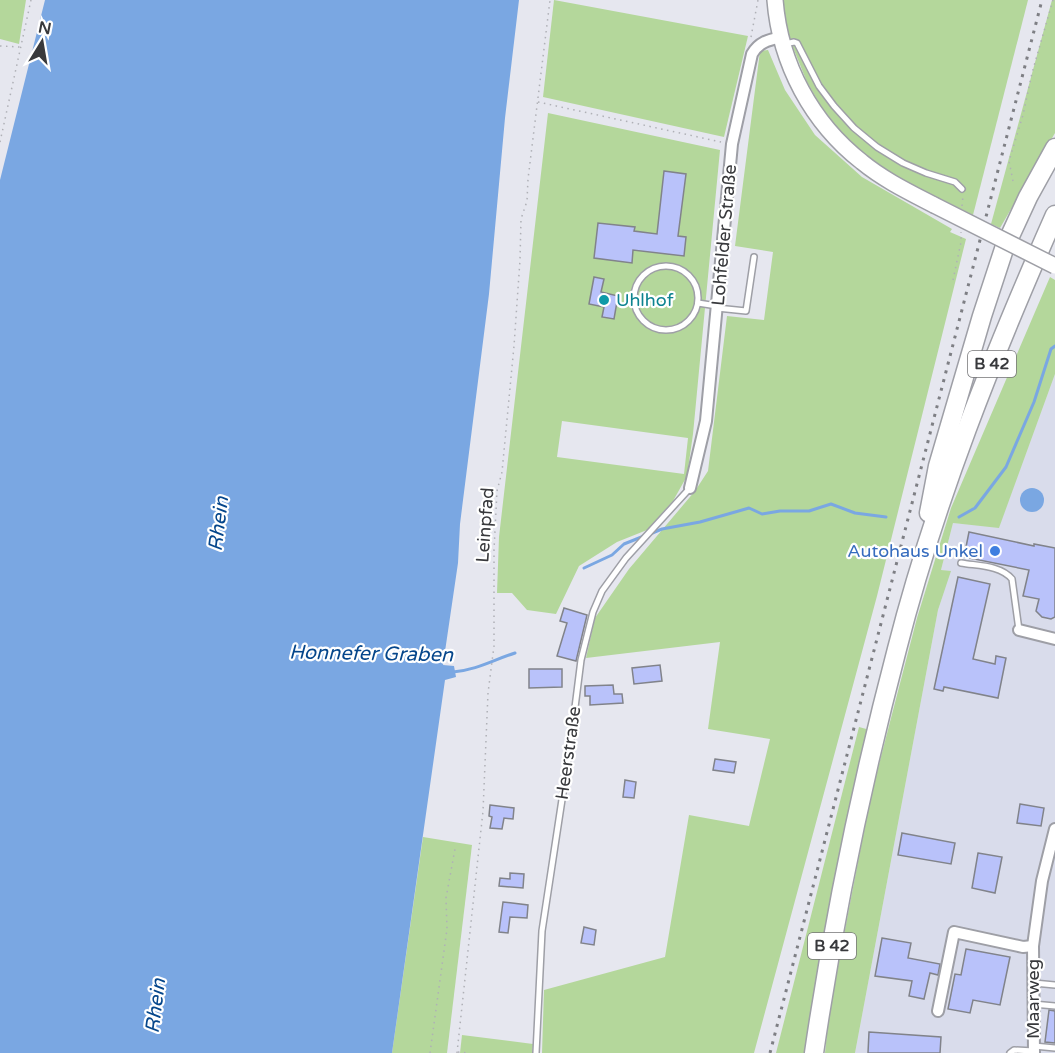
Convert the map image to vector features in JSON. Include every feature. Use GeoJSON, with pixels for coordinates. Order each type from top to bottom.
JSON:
{"type":"FeatureCollection","features":[{"type":"Feature","properties":{"kind":"main road"},"geometry":{"type":"LineString","coordinates":[[915,586],[938,466],[982,316],[1007,242],[1055,148]]}},
{"type":"Feature","properties":{"kind":"main road","name":"B 42"},"geometry":{"type":"LineString","coordinates":[[814,1053],[851,839],[897,647],[962,445],[1025,283],[1055,214]]}},
{"type":"Feature","properties":{"kind":"main road"},"geometry":{"type":"LineString","coordinates":[[1025,283],[1055,248]]}},
{"type":"Feature","properties":{"kind":"street"},"geometry":{"type":"LineString","coordinates":[[775,0],[782,40],[794,75],[818,116],[838,141],[870,168],[900,188],[1055,266]]}},
{"type":"Feature","properties":{"kind":"street"},"geometry":{"type":"LineString","coordinates":[[752,54],[764,41],[782,40]]}},
{"type":"Feature","properties":{"kind":"street","name":"Lohfelder Straße"},"geometry":{"type":"LineString","coordinates":[[690,488],[706,421],[732,144],[752,54]]}},
{"type":"Feature","properties":{"kind":"street"},"geometry":{"type":"LineString","coordinates":[[1019,630],[1055,639]]}},
{"type":"Feature","properties":{"kind":"street","name":"Maarweg"},"geometry":{"type":"LineString","coordinates":[[1034,1050],[1033,946],[1042,881],[1054,834]]}},
{"type":"Feature","properties":{"kind":"street","name":"Maarweg"},"geometry":{"type":"LineString","coordinates":[[938,1011],[954,932],[1023,947],[1033,946]]}},
{"type":"Feature","properties":{"kind":"lane"},"geometry":{"type":"LineString","coordinates":[[782,40],[797,44],[826,96],[843,117],[865,138],[903,163],[955,182],[962,189]]}},
{"type":"Feature","properties":{"kind":"lane"},"geometry":{"type":"LineString","coordinates":[[698,303],[746,311],[754,257]]}},
{"type":"Feature","properties":{"kind":"lane"},"geometry":{"type":"LineString","coordinates":[[656,267],[678,268],[687,273],[694,282],[698,292],[698,303],[689,321],[680,327],[660,330],[642,320],[636,311],[633,301],[634,290],[646,272],[656,267]]}},
{"type":"Feature","properties":{"kind":"lane","name":"Heerstraße"},"geometry":{"type":"LineString","coordinates":[[536,1053],[542,931],[581,660],[593,612],[602,591],[626,558],[690,488]]}},
{"type":"Feature","properties":{"kind":"lane"},"geometry":{"type":"LineString","coordinates":[[961,563],[997,569],[1012,579],[1019,630]]}},
{"type":"Feature","properties":{"kind":"lane"},"geometry":{"type":"LineString","coordinates":[[1034,983],[1055,985]]}},
{"type":"Feature","properties":{"kind":"lane"},"geometry":{"type":"LineString","coordinates":[[1034,1004],[1055,1006]]}},
{"type":"Feature","properties":{"kind":"lane"},"geometry":{"type":"LineString","coordinates":[[1010,1053],[1014,1050],[1055,1048]]}},
{"type":"Feature","properties":{"kind":"path"},"geometry":{"type":"LineString","coordinates":[[0,142],[31,0]]}},
{"type":"Feature","properties":{"kind":"path","name":"Leinpfad"},"geometry":{"type":"LineString","coordinates":[[457,1052],[483,811],[488,693],[493,656],[497,491],[502,472],[514,346],[521,219],[527,201],[550,0]]}},
{"type":"Feature","properties":{"kind":"path"},"geometry":{"type":"LineString","coordinates":[[752,54],[749,45],[759,0]]}},
{"type":"Feature","properties":{"kind":"path"},"geometry":{"type":"LineString","coordinates":[[1013,181],[1009,161],[1053,0]]}},
{"type":"Feature","properties":{"kind":"path"},"geometry":{"type":"LineString","coordinates":[[0,45],[21,47]]}},
{"type":"Feature","properties":{"kind":"path"},"geometry":{"type":"LineString","coordinates":[[537,102],[732,144]]}},
{"type":"Feature","properties":{"kind":"path"},"geometry":{"type":"LineString","coordinates":[[953,280],[961,232]]}},
{"type":"Feature","properties":{"kind":"path"},"geometry":{"type":"LineString","coordinates":[[430,1053],[447,929],[446,898],[454,849]]}},
{"type":"Feature","properties":{"kind":"path"},"geometry":{"type":"LineString","coordinates":[[457,1052],[468,1053]]}},
{"type":"Feature","properties":{"kind":"shaded area"},"geometry":{"type":"Polygon","coordinates":[[[1055,374],[1055,1053],[855,1053],[938,610],[950,572],[941,570],[953,523],[999,527],[1055,374]]]}},
{"type":"Feature","properties":{"kind":"green space"},"geometry":{"type":"Polygon","coordinates":[[[0,0],[26,0],[19,44],[0,39],[0,0]]]}},
{"type":"Feature","properties":{"kind":"green space"},"geometry":{"type":"Polygon","coordinates":[[[554,0],[748,36],[724,137],[543,97],[554,0]]]}},
{"type":"Feature","properties":{"kind":"green space"},"geometry":{"type":"Polygon","coordinates":[[[782,0],[1028,0],[973,215],[896,177],[866,155],[841,132],[822,108],[807,82],[785,28],[782,0]]]}},
{"type":"Feature","properties":{"kind":"green space"},"geometry":{"type":"Polygon","coordinates":[[[1052,0],[1055,0],[1055,133],[1000,228],[991,224],[1052,0]]]}},
{"type":"Feature","properties":{"kind":"green space"},"geometry":{"type":"Polygon","coordinates":[[[768,50],[785,90],[815,135],[862,177],[952,229],[950,232],[966,239],[877,596],[754,1053],[542,1053],[544,990],[665,957],[689,815],[749,826],[770,739],[708,729],[720,642],[586,658],[595,618],[629,569],[695,491],[708,471],[727,316],[764,320],[773,252],[735,246],[760,51],[768,50]]]}},
{"type":"Feature","properties":{"kind":"green space"},"geometry":{"type":"Polygon","coordinates":[[[548,113],[720,150],[693,434],[687,476],[673,501],[647,530],[617,542],[579,566],[556,614],[527,610],[512,593],[497,593],[499,537],[548,113]],[[562,421],[557,457],[684,474],[688,438],[562,421]]]}},
{"type":"Feature","properties":{"kind":"green space"},"geometry":{"type":"Polygon","coordinates":[[[1050,277],[1055,280],[1055,374],[999,528],[953,523],[941,570],[951,571],[938,610],[855,1053],[825,1053],[829,1013],[870,799],[917,618],[951,508],[1050,277]]]}},
{"type":"Feature","properties":{"kind":"green space"},"geometry":{"type":"Polygon","coordinates":[[[859,727],[870,730],[844,834],[807,1053],[776,1053],[859,727]]]}},
{"type":"Feature","properties":{"kind":"green space"},"geometry":{"type":"Polygon","coordinates":[[[423,837],[472,845],[447,1053],[392,1053],[423,837]]]}},
{"type":"Feature","properties":{"kind":"green space"},"geometry":{"type":"Polygon","coordinates":[[[462,1035],[533,1044],[532,1053],[460,1053],[462,1035]]]}},
{"type":"Feature","properties":{"kind":"water","name":"Rhein"},"geometry":{"type":"Polygon","coordinates":[[[45,0],[519,0],[505,118],[489,294],[460,524],[458,563],[443,665],[454,666],[456,677],[445,680],[392,1053],[0,1053],[0,180],[45,0]]]}},
{"type":"Feature","properties":{"kind":"water"},"geometry":{"type":"Polygon","coordinates":[[[1032,488],[1040,492],[1044,500],[1040,508],[1032,512],[1024,508],[1020,500],[1024,492],[1032,488]]]}},
{"type":"Feature","properties":{"kind":"building"},"geometry":{"type":"Polygon","coordinates":[[[664,171],[686,174],[678,236],[686,237],[684,256],[633,250],[632,263],[594,258],[598,223],[635,227],[634,231],[657,234],[664,171]]]}},
{"type":"Feature","properties":{"kind":"building","name":"Uhlhof"},"geometry":{"type":"Polygon","coordinates":[[[594,277],[604,279],[601,292],[618,296],[614,319],[602,317],[604,307],[589,304],[594,277]]]}},
{"type":"Feature","properties":{"kind":"building"},"geometry":{"type":"Polygon","coordinates":[[[969,532],[1034,546],[1034,544],[1055,548],[1055,617],[1051,619],[1042,617],[1036,611],[1039,599],[1023,596],[1029,570],[964,557],[969,532]]]}},
{"type":"Feature","properties":{"kind":"building"},"geometry":{"type":"Polygon","coordinates":[[[958,577],[990,584],[973,659],[995,664],[996,656],[1006,658],[998,698],[944,687],[943,691],[934,689],[958,577]]]}},
{"type":"Feature","properties":{"kind":"building"},"geometry":{"type":"Polygon","coordinates":[[[564,608],[587,615],[576,661],[557,656],[567,623],[560,621],[564,608]]]}},
{"type":"Feature","properties":{"kind":"building"},"geometry":{"type":"Polygon","coordinates":[[[660,665],[662,681],[634,684],[632,668],[660,665]]]}},
{"type":"Feature","properties":{"kind":"building"},"geometry":{"type":"Polygon","coordinates":[[[529,669],[562,669],[562,687],[529,688],[529,669]]]}},
{"type":"Feature","properties":{"kind":"building"},"geometry":{"type":"Polygon","coordinates":[[[613,685],[614,694],[622,694],[623,703],[590,705],[590,696],[585,696],[585,686],[613,685]]]}},
{"type":"Feature","properties":{"kind":"building"},"geometry":{"type":"Polygon","coordinates":[[[715,759],[736,762],[734,773],[713,770],[715,759]]]}},
{"type":"Feature","properties":{"kind":"building"},"geometry":{"type":"Polygon","coordinates":[[[625,780],[636,782],[634,798],[623,797],[625,780]]]}},
{"type":"Feature","properties":{"kind":"building"},"geometry":{"type":"Polygon","coordinates":[[[1020,804],[1044,808],[1041,826],[1017,823],[1020,804]]]}},
{"type":"Feature","properties":{"kind":"building"},"geometry":{"type":"Polygon","coordinates":[[[490,805],[514,808],[513,819],[504,818],[502,829],[490,828],[492,817],[489,816],[490,805]]]}},
{"type":"Feature","properties":{"kind":"building"},"geometry":{"type":"Polygon","coordinates":[[[902,833],[955,843],[951,864],[898,855],[902,833]]]}},
{"type":"Feature","properties":{"kind":"building"},"geometry":{"type":"Polygon","coordinates":[[[978,853],[1002,857],[995,893],[972,888],[978,853]]]}},
{"type":"Feature","properties":{"kind":"building"},"geometry":{"type":"Polygon","coordinates":[[[510,873],[524,874],[523,888],[499,886],[500,878],[510,879],[510,873]]]}},
{"type":"Feature","properties":{"kind":"building"},"geometry":{"type":"Polygon","coordinates":[[[503,902],[528,905],[527,918],[510,917],[508,933],[499,932],[503,902]]]}},
{"type":"Feature","properties":{"kind":"building"},"geometry":{"type":"Polygon","coordinates":[[[584,927],[596,930],[594,945],[581,943],[584,927]]]}},
{"type":"Feature","properties":{"kind":"building"},"geometry":{"type":"Polygon","coordinates":[[[882,938],[911,943],[908,958],[940,964],[938,975],[930,973],[924,999],[909,996],[912,981],[875,976],[882,938]]]}},
{"type":"Feature","properties":{"kind":"building"},"geometry":{"type":"Polygon","coordinates":[[[966,949],[1010,957],[1000,1005],[973,1000],[970,1013],[948,1009],[955,974],[961,975],[966,949]]]}},
{"type":"Feature","properties":{"kind":"building"},"geometry":{"type":"Polygon","coordinates":[[[1049,1010],[1055,1011],[1055,1043],[1045,1042],[1049,1010]]]}},
{"type":"Feature","properties":{"kind":"building"},"geometry":{"type":"Polygon","coordinates":[[[869,1032],[941,1037],[940,1053],[868,1053],[869,1032]]]}},
{"type":"Feature","properties":{"kind":"waterway","name":"Honnefer Graben"},"geometry":{"type":"LineString","coordinates":[[959,517],[975,508],[1006,467],[1034,402],[1051,349],[1055,346]]}},
{"type":"Feature","properties":{"kind":"waterway","name":"Honnefer Graben"},"geometry":{"type":"LineString","coordinates":[[650,534],[749,508],[762,514],[780,511],[809,511],[831,504],[855,513],[886,517]]}},
{"type":"Feature","properties":{"kind":"waterway","name":"Honnefer Graben"},"geometry":{"type":"LineString","coordinates":[[584,568],[612,555],[624,544],[644,536]]}},
{"type":"Feature","properties":{"kind":"waterway","name":"Honnefer Graben"},"geometry":{"type":"LineString","coordinates":[[453,672],[477,667],[515,653]]}},
{"type":"Feature","properties":{"kind":"railway"},"geometry":{"type":"LineString","coordinates":[[770,1053],[1042,0]]}},
{"type":"Feature","properties":{"kind":"place","name":"Uhlhof"},"geometry":{"type":"Point","coordinates":[604,300]}},
{"type":"Feature","properties":{"kind":"place","name":"Autohaus Unkel"},"geometry":{"type":"Point","coordinates":[995,551]}}]}
